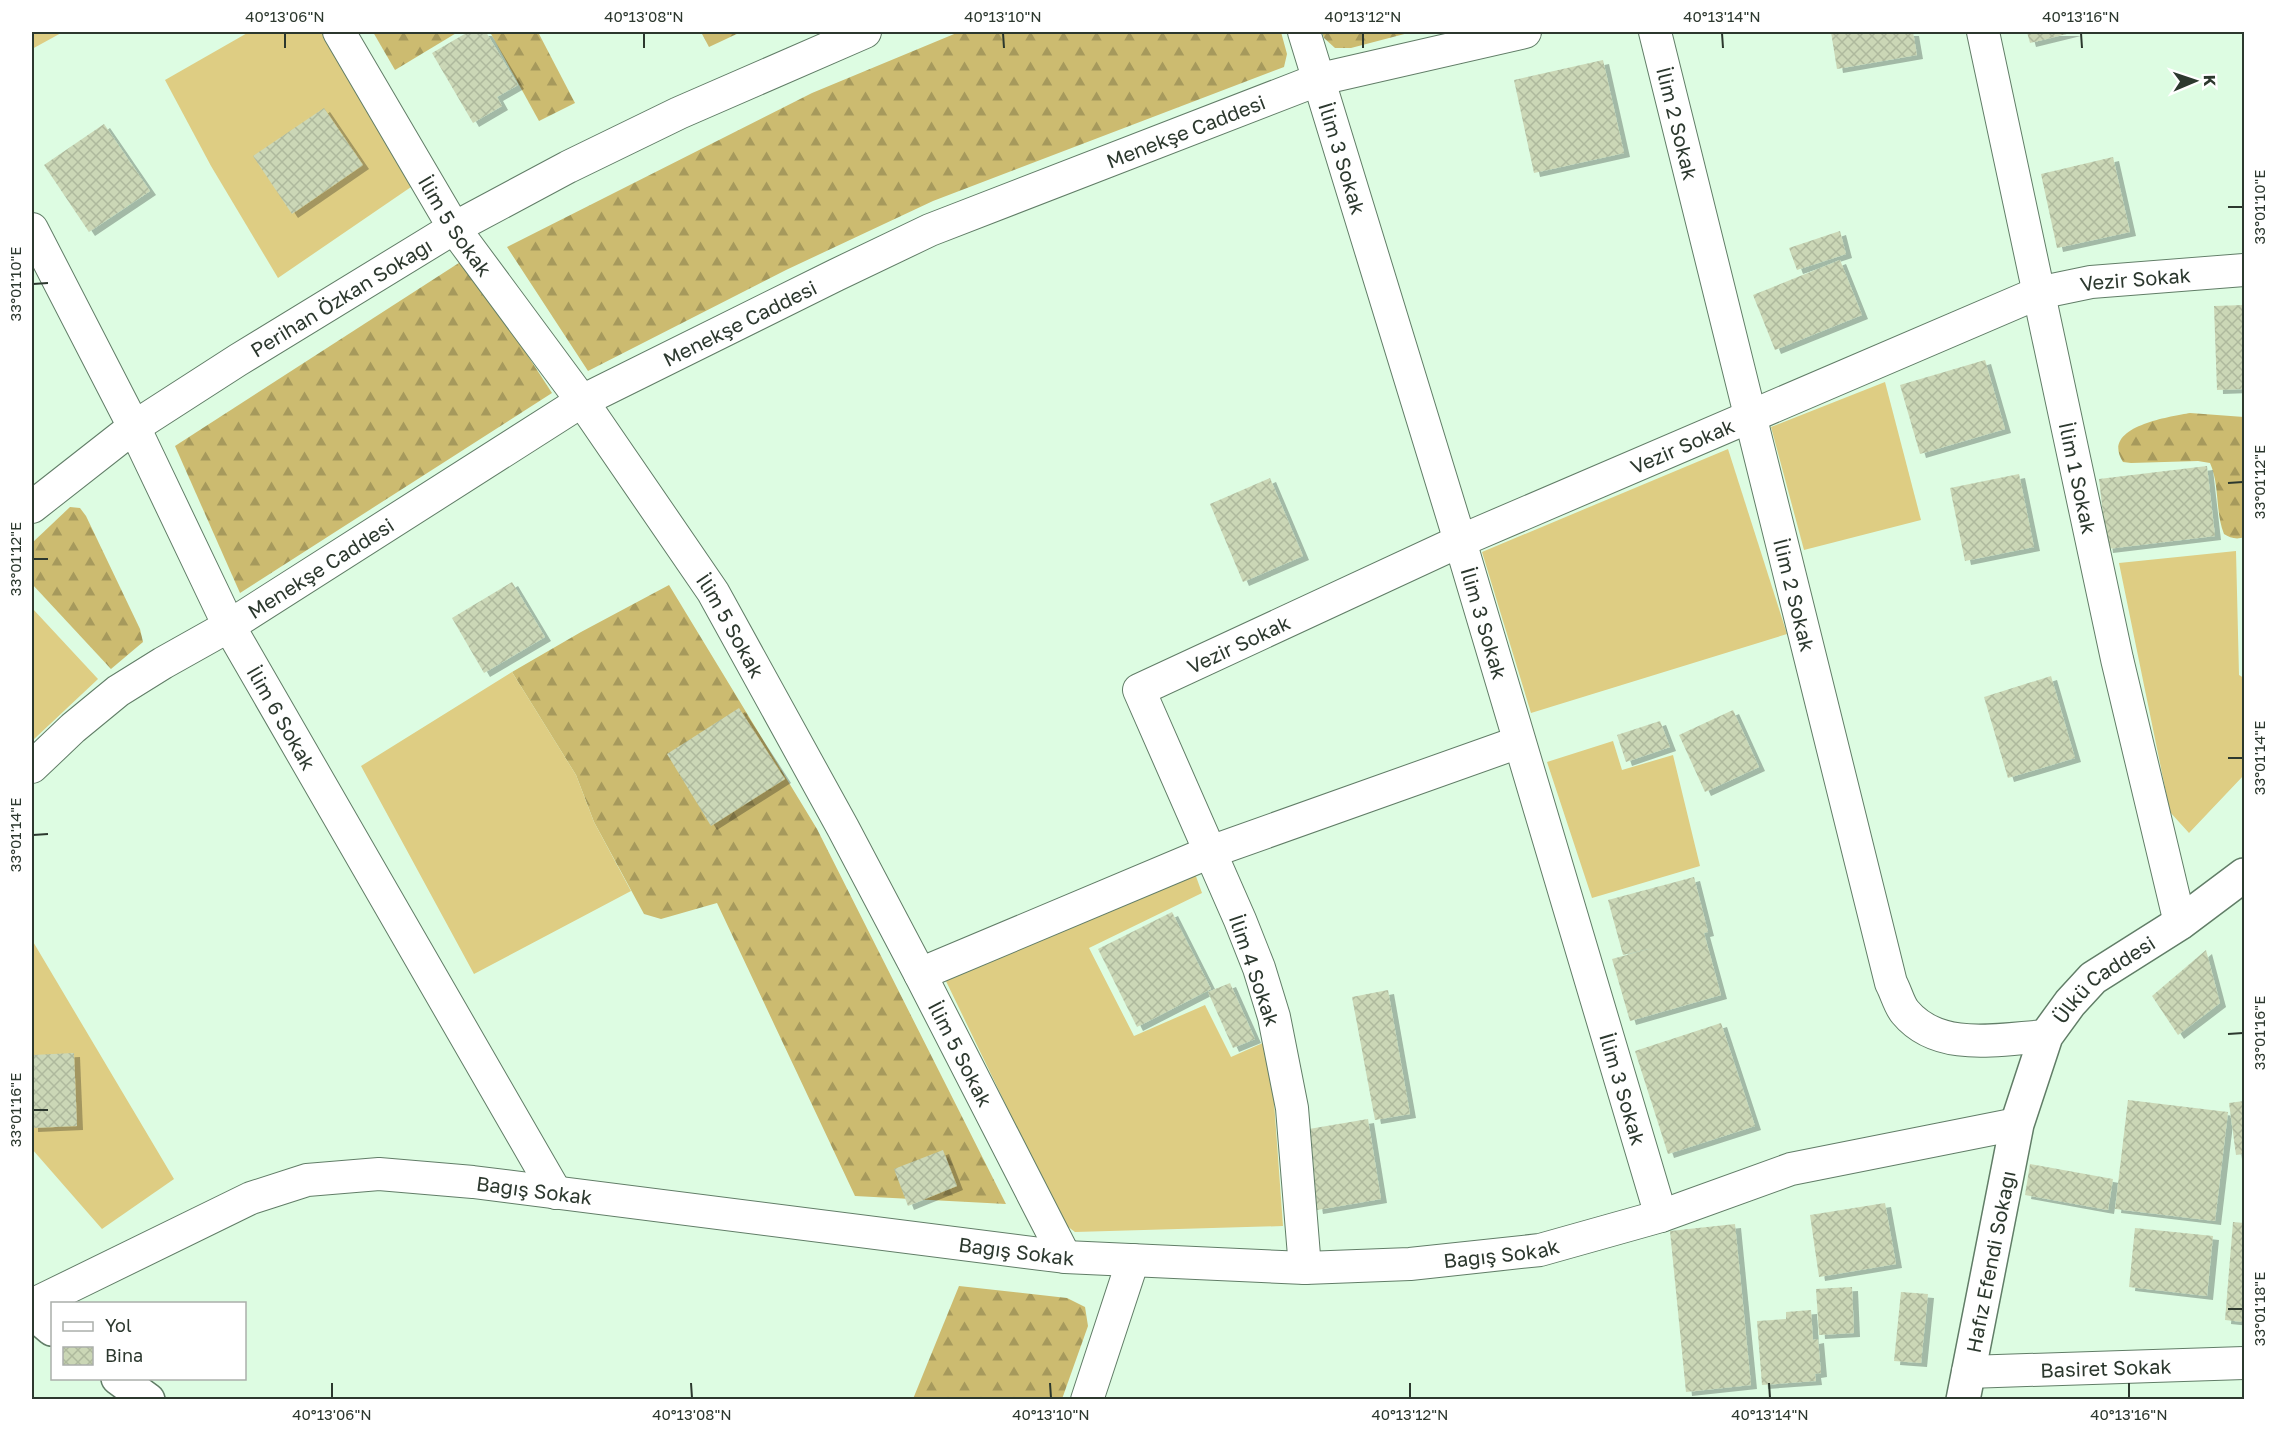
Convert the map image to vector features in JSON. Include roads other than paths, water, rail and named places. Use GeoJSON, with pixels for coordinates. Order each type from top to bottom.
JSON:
{"type":"FeatureCollection","features":[{"type":"Feature","properties":{"kind":"street","name":"İlim 5 Sokak"},"geometry":{"type":"LineString","coordinates":[[339,32],[454,228],[582,401],[713,592],[843,828],[1065,1257]]}},
{"type":"Feature","properties":{"kind":"street","name":"Perihan Özkan Sokağı"},"geometry":{"type":"LineString","coordinates":[[32,507],[134,427],[238,360],[454,228],[568,167],[678,113],[865,32]]}},
{"type":"Feature","properties":{"kind":"street","name":"İlim 3 Sokak"},"geometry":{"type":"LineString","coordinates":[[1304,32],[1460,541],[1661,1216]]}},
{"type":"Feature","properties":{"kind":"street","name":"Menekşe Caddesi"},"geometry":{"type":"LineString","coordinates":[[32,767],[73,728],[118,691],[229,626],[582,401],[930,230],[1320,79],[1525,32]]}},
{"type":"Feature","properties":{"kind":"street","name":"İlim 2 Sokak"},"geometry":{"type":"LineString","coordinates":[[1655,32],[1891,983],[1905,1012],[1928,1032],[1961,1041],[2046,1036]]}},
{"type":"Feature","properties":{"kind":"street","name":"İlim 1 Sokak"},"geometry":{"type":"LineString","coordinates":[[1983,32],[2117,659],[2180,923]]}},
{"type":"Feature","properties":{"kind":"street","name":"İlim 6 Sokak"},"geometry":{"type":"LineString","coordinates":[[32,229],[134,427],[229,626],[556,1193]]}},
{"type":"Feature","properties":{"kind":"street","name":"Vezir Sokak"},"geometry":{"type":"LineString","coordinates":[[1139,690],[1460,541],[2038,293],[2091,282],[2244,270]]}},
{"type":"Feature","properties":{"kind":"street","name":"İlim 4 Sokak"},"geometry":{"type":"LineString","coordinates":[[1139,690],[1259,968],[1276,1028],[1292,1108],[1305,1268]]}},
{"type":"Feature","properties":{"kind":"street"},"geometry":{"type":"LineString","coordinates":[[920,974],[1210,852],[1519,742]]}},
{"type":"Feature","properties":{"kind":"street","name":"Ülkü Caddesi"},"geometry":{"type":"LineString","coordinates":[[2017,1124],[2046,1036],[2070,1003],[2093,978],[2180,923],[2244,875]]}},
{"type":"Feature","properties":{"kind":"street","name":"Bağış Sokak"},"geometry":{"type":"LineString","coordinates":[[32,1305],[251,1198],[307,1180],[379,1174],[473,1182],[1065,1257],[1305,1268],[1410,1264],[1540,1250],[1661,1216],[1791,1169],[2017,1124]]}},
{"type":"Feature","properties":{"kind":"street","name":"Hafız Efendi Sokağı"},"geometry":{"type":"LineString","coordinates":[[1966,1386],[2017,1124]]}},
{"type":"Feature","properties":{"kind":"street"},"geometry":{"type":"LineString","coordinates":[[1087,1400],[1133,1260]]}},
{"type":"Feature","properties":{"kind":"street"},"geometry":{"type":"LineString","coordinates":[[32,1312],[51,1328]]}},
{"type":"Feature","properties":{"kind":"street","name":"Basiret Sokak"},"geometry":{"type":"LineString","coordinates":[[1966,1386],[2244,1363]]}},
{"type":"Feature","properties":{"kind":"street"},"geometry":{"type":"LineString","coordinates":[[121,1380],[148,1400]]}}]}
